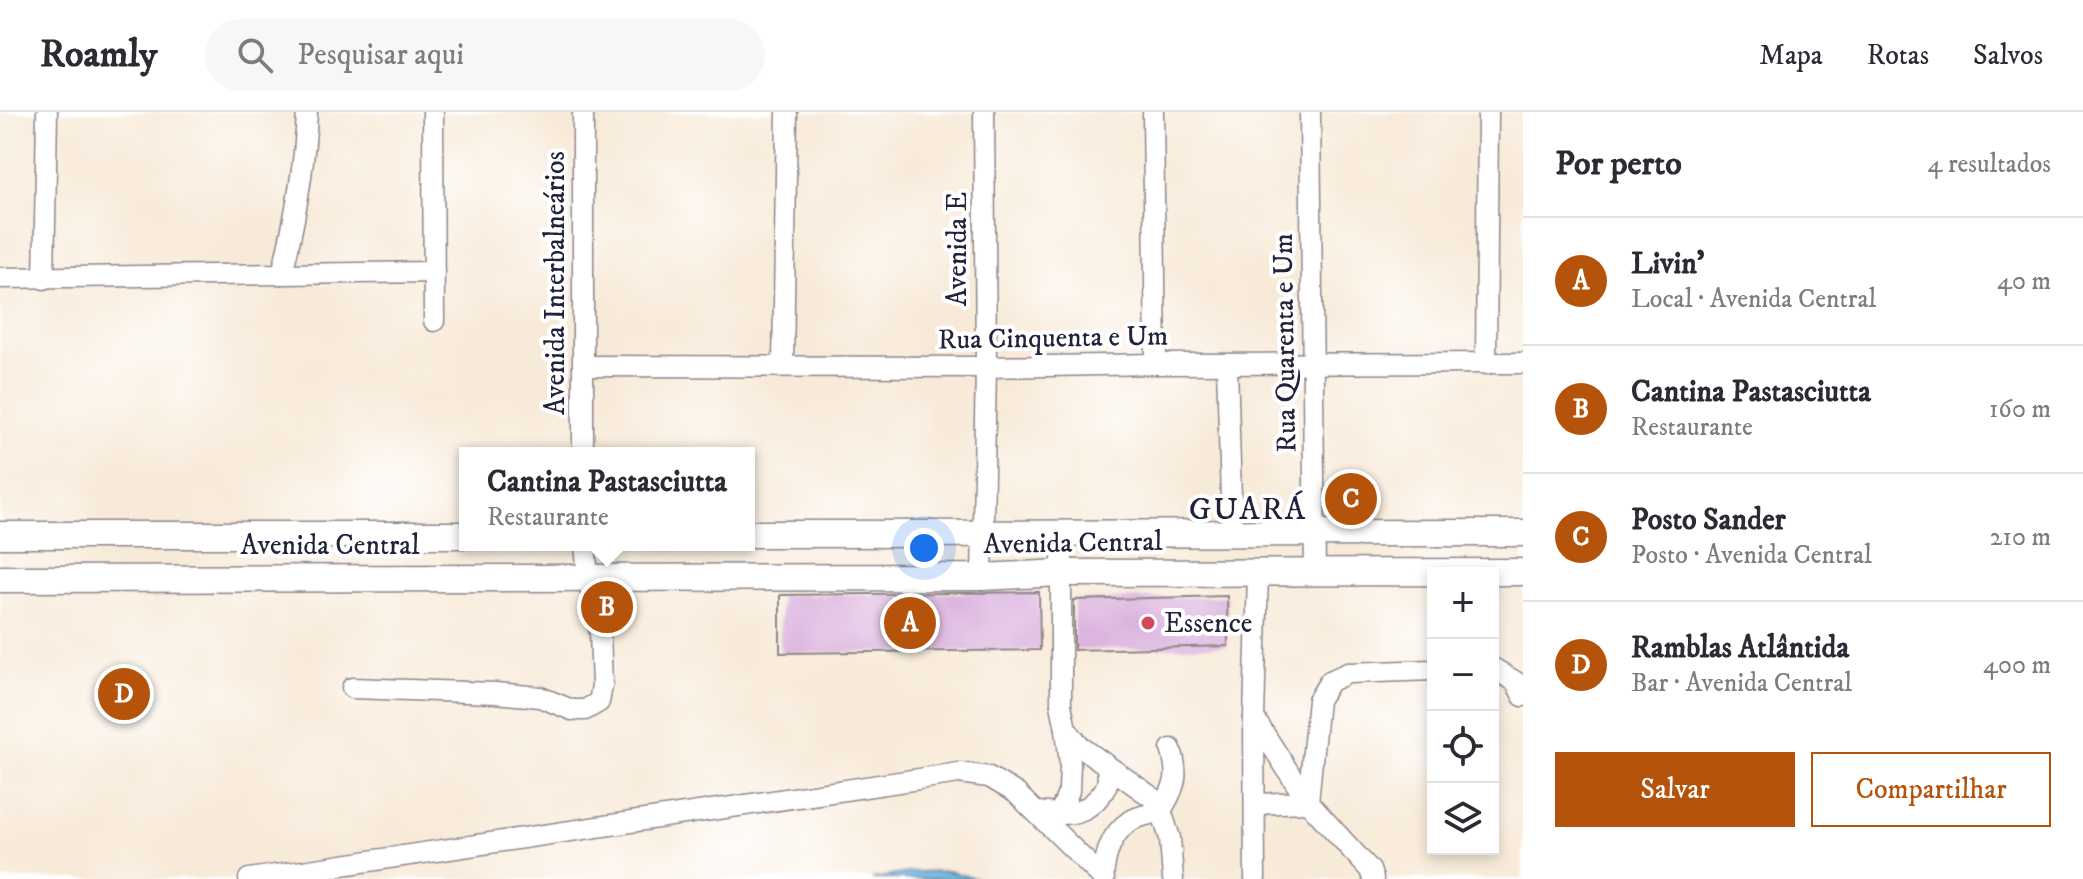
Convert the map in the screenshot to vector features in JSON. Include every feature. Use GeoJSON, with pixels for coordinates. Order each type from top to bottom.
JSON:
{"type":"FeatureCollection","features":[{"type":"Feature","properties":{"kind":"main road","name":"Avenida Central"},"geometry":{"type":"LineString","coordinates":[[755,534],[1523,533]]}},
{"type":"Feature","properties":{"kind":"main road","name":"Avenida Central"},"geometry":{"type":"LineString","coordinates":[[0,535],[459,535]]}},
{"type":"Feature","properties":{"kind":"main road"},"geometry":{"type":"LineString","coordinates":[[183,577],[184,535]]}},
{"type":"Feature","properties":{"kind":"main road","name":"Avenida Central"},"geometry":{"type":"LineString","coordinates":[[0,579],[982,577],[1061,573],[1523,572]]}},
{"type":"Feature","properties":{"kind":"street"},"geometry":{"type":"LineString","coordinates":[[44,279],[47,112]]}},
{"type":"Feature","properties":{"kind":"street"},"geometry":{"type":"LineString","coordinates":[[282,274],[301,182],[307,112]]}},
{"type":"Feature","properties":{"kind":"street"},"geometry":{"type":"LineString","coordinates":[[433,112],[434,321]]}},
{"type":"Feature","properties":{"kind":"street","name":"Avenida Interbalneários"},"geometry":{"type":"LineString","coordinates":[[583,112],[583,447]]}},
{"type":"Feature","properties":{"kind":"street"},"geometry":{"type":"LineString","coordinates":[[783,366],[787,112]]}},
{"type":"Feature","properties":{"kind":"street","name":"Avenida E"},"geometry":{"type":"LineString","coordinates":[[982,577],[986,367],[984,112]]}},
{"type":"Feature","properties":{"kind":"street"},"geometry":{"type":"LineString","coordinates":[[1153,112],[1156,364]]}},
{"type":"Feature","properties":{"kind":"street","name":"Rua Quarenta e Um"},"geometry":{"type":"LineString","coordinates":[[1310,112],[1315,573]]}},
{"type":"Feature","properties":{"kind":"street"},"geometry":{"type":"LineString","coordinates":[[1486,364],[1488,112]]}},
{"type":"Feature","properties":{"kind":"street"},"geometry":{"type":"LineString","coordinates":[[0,278],[434,272]]}},
{"type":"Feature","properties":{"kind":"street","name":"Rua Cinquenta e Um"},"geometry":{"type":"LineString","coordinates":[[583,366],[1523,363]]}},
{"type":"Feature","properties":{"kind":"street"},"geometry":{"type":"LineString","coordinates":[[1227,365],[1232,533]]}},
{"type":"Feature","properties":{"kind":"street"},"geometry":{"type":"LineString","coordinates":[[1059,815],[1069,791],[1070,764],[1061,705],[1064,534]]}},
{"type":"Feature","properties":{"kind":"street"},"geometry":{"type":"LineString","coordinates":[[352,688],[540,697],[572,710],[585,710],[599,702],[602,686],[600,633],[586,551]]}},
{"type":"Feature","properties":{"kind":"street"},"geometry":{"type":"LineString","coordinates":[[1255,879],[1254,718],[1258,573]]}},
{"type":"Feature","properties":{"kind":"street"},"geometry":{"type":"LineString","coordinates":[[1308,802],[1318,700],[1330,681],[1348,673],[1427,670]]}},
{"type":"Feature","properties":{"kind":"street"},"geometry":{"type":"LineString","coordinates":[[1499,672],[1516,682],[1523,696]]}},
{"type":"Feature","properties":{"kind":"street"},"geometry":{"type":"LineString","coordinates":[[1254,718],[1308,802],[1370,870],[1373,879]]}},
{"type":"Feature","properties":{"kind":"street"},"geometry":{"type":"LineString","coordinates":[[1066,729],[1081,747],[1153,798],[1170,838],[1173,879]]}},
{"type":"Feature","properties":{"kind":"street"},"geometry":{"type":"LineString","coordinates":[[1104,878],[1105,858],[1117,833],[1131,820],[1161,811],[1175,786],[1177,766],[1171,749]]}},
{"type":"Feature","properties":{"kind":"street"},"geometry":{"type":"LineString","coordinates":[[1037,812],[1059,815],[1083,811],[1092,806],[1105,792],[1110,779],[1106,764]]}},
{"type":"Feature","properties":{"kind":"street"},"geometry":{"type":"LineString","coordinates":[[249,879],[959,773],[989,777],[1016,793],[1104,878]]}},
{"type":"Feature","properties":{"kind":"street"},"geometry":{"type":"LineString","coordinates":[[1256,804],[1308,802]]}},
{"type":"Feature","properties":{"kind":"street"},"geometry":{"type":"LineString","coordinates":[[1092,806],[1117,833]]}},
{"type":"Feature","properties":{"kind":"water"},"geometry":{"type":"Polygon","coordinates":[[[948,871],[977,879],[872,879],[913,872],[948,871]]]}},
{"type":"Feature","properties":{"kind":"building"},"geometry":{"type":"Polygon","coordinates":[[[1039,592],[1040,650],[780,653],[780,595],[1039,592]]]}},
{"type":"Feature","properties":{"kind":"building","name":"Essence"},"geometry":{"type":"Polygon","coordinates":[[[1227,596],[1228,646],[1074,650],[1074,600],[1227,596]]]}},
{"type":"Feature","properties":{"kind":"place","name":"Posto Sander"},"geometry":{"type":"Point","coordinates":[1351,499]}},
{"type":"Feature","properties":{"kind":"place","name":"Cantina Pastasciutta"},"geometry":{"type":"Point","coordinates":[607,607]}},
{"type":"Feature","properties":{"kind":"place","name":"Livin'"},"geometry":{"type":"Point","coordinates":[910,623]}},
{"type":"Feature","properties":{"kind":"place","name":"Essence"},"geometry":{"type":"Point","coordinates":[1148,623]}},
{"type":"Feature","properties":{"kind":"place","name":"Ramblas Atlântida"},"geometry":{"type":"Point","coordinates":[124,694]}},
{"type":"Feature","properties":{"kind":"district","name":"GUARÁ"},"geometry":{"type":"Point","coordinates":[1248,510]}}]}
